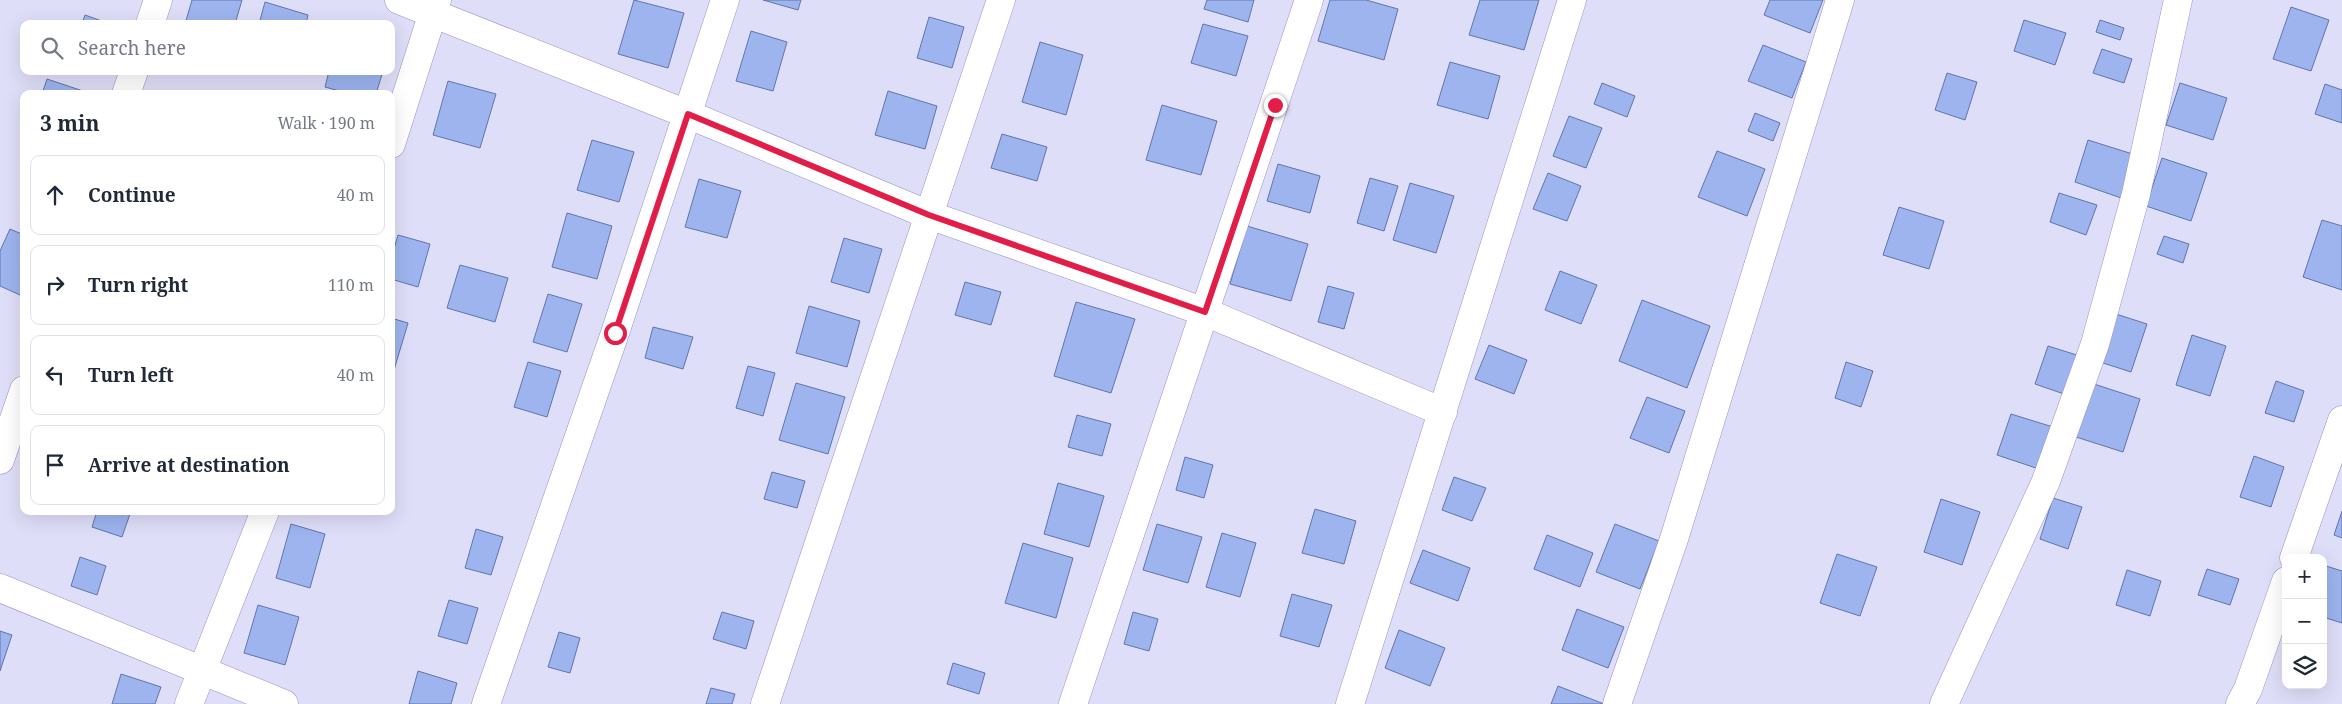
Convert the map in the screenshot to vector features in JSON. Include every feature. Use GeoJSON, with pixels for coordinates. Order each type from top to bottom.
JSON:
{"type":"FeatureCollection","features":[{"type":"Feature","properties":{"kind":"street"},"geometry":{"type":"LineString","coordinates":[[151,20],[158,0]]}},
{"type":"Feature","properties":{"kind":"street"},"geometry":{"type":"LineString","coordinates":[[399,0],[435,6],[929,215],[1205,312],[1443,412]]}},
{"type":"Feature","properties":{"kind":"street"},"geometry":{"type":"LineString","coordinates":[[486,704],[615,333],[725,0]]}},
{"type":"Feature","properties":{"kind":"street"},"geometry":{"type":"LineString","coordinates":[[765,704],[1001,0]]}},
{"type":"Feature","properties":{"kind":"street"},"geometry":{"type":"LineString","coordinates":[[1073,704],[1309,0]]}},
{"type":"Feature","properties":{"kind":"street"},"geometry":{"type":"LineString","coordinates":[[1350,704],[1572,0]]}},
{"type":"Feature","properties":{"kind":"street"},"geometry":{"type":"LineString","coordinates":[[1617,704],[1674,539],[1840,0]]}},
{"type":"Feature","properties":{"kind":"street"},"geometry":{"type":"LineString","coordinates":[[1944,704],[2046,481],[2095,344],[2136,194],[2178,0]]}},
{"type":"Feature","properties":{"kind":"street"},"geometry":{"type":"LineString","coordinates":[[395,131],[435,6]]}},
{"type":"Feature","properties":{"kind":"street"},"geometry":{"type":"LineString","coordinates":[[127,90],[133,75]]}},
{"type":"Feature","properties":{"kind":"street"},"geometry":{"type":"LineString","coordinates":[[0,460],[20,402]]}},
{"type":"Feature","properties":{"kind":"street"},"geometry":{"type":"LineString","coordinates":[[2295,554],[2342,420]]}},
{"type":"Feature","properties":{"kind":"street"},"geometry":{"type":"LineString","coordinates":[[189,704],[263,515]]}},
{"type":"Feature","properties":{"kind":"street"},"geometry":{"type":"LineString","coordinates":[[0,588],[284,704]]}},
{"type":"Feature","properties":{"kind":"street"},"geometry":{"type":"LineString","coordinates":[[2240,704],[2248,689],[2282,593]]}},
{"type":"Feature","properties":{"kind":"building"},"geometry":{"type":"Polygon","coordinates":[[[192,0],[242,0],[236,20],[186,20],[192,0]]]}},
{"type":"Feature","properties":{"kind":"building"},"geometry":{"type":"Polygon","coordinates":[[[634,0],[684,13],[668,68],[618,54],[634,0]]]}},
{"type":"Feature","properties":{"kind":"building"},"geometry":{"type":"Polygon","coordinates":[[[763,0],[801,0],[798,10],[763,0]]]}},
{"type":"Feature","properties":{"kind":"building"},"geometry":{"type":"Polygon","coordinates":[[[1207,0],[1254,0],[1248,22],[1204,9],[1207,0]]]}},
{"type":"Feature","properties":{"kind":"building"},"geometry":{"type":"Polygon","coordinates":[[[1330,0],[1366,0],[1398,9],[1384,60],[1318,41],[1330,0]]]}},
{"type":"Feature","properties":{"kind":"building"},"geometry":{"type":"Polygon","coordinates":[[[1480,0],[1539,0],[1524,50],[1469,35],[1480,0]]]}},
{"type":"Feature","properties":{"kind":"building"},"geometry":{"type":"Polygon","coordinates":[[[1770,0],[1823,0],[1810,33],[1764,15],[1770,0]]]}},
{"type":"Feature","properties":{"kind":"building"},"geometry":{"type":"Polygon","coordinates":[[[265,2],[308,15],[307,20],[260,20],[265,2]]]}},
{"type":"Feature","properties":{"kind":"building"},"geometry":{"type":"Polygon","coordinates":[[[2291,7],[2329,20],[2311,71],[2273,59],[2291,7]]]}},
{"type":"Feature","properties":{"kind":"building"},"geometry":{"type":"Polygon","coordinates":[[[85,15],[99,20],[83,20],[85,15]]]}},
{"type":"Feature","properties":{"kind":"building"},"geometry":{"type":"Polygon","coordinates":[[[929,17],[964,27],[952,68],[917,58],[929,17]]]}},
{"type":"Feature","properties":{"kind":"building"},"geometry":{"type":"Polygon","coordinates":[[[2024,20],[2066,33],[2055,65],[2014,51],[2024,20]]]}},
{"type":"Feature","properties":{"kind":"building"},"geometry":{"type":"Polygon","coordinates":[[[2100,20],[2124,28],[2120,40],[2096,32],[2100,20]]]}},
{"type":"Feature","properties":{"kind":"building"},"geometry":{"type":"Polygon","coordinates":[[[1203,24],[1248,36],[1236,76],[1191,63],[1203,24]]]}},
{"type":"Feature","properties":{"kind":"building"},"geometry":{"type":"Polygon","coordinates":[[[751,31],[787,42],[773,91],[736,81],[751,31]]]}},
{"type":"Feature","properties":{"kind":"building"},"geometry":{"type":"Polygon","coordinates":[[[1040,42],[1083,55],[1066,115],[1022,102],[1040,42]]]}},
{"type":"Feature","properties":{"kind":"building"},"geometry":{"type":"Polygon","coordinates":[[[1763,45],[1806,62],[1792,98],[1748,81],[1763,45]]]}},
{"type":"Feature","properties":{"kind":"building"},"geometry":{"type":"Polygon","coordinates":[[[2102,49],[2132,59],[2124,83],[2093,73],[2102,49]]]}},
{"type":"Feature","properties":{"kind":"building"},"geometry":{"type":"Polygon","coordinates":[[[1450,62],[1500,76],[1488,119],[1437,105],[1450,62]]]}},
{"type":"Feature","properties":{"kind":"building"},"geometry":{"type":"Polygon","coordinates":[[[1947,73],[1977,82],[1965,120],[1935,110],[1947,73]]]}},
{"type":"Feature","properties":{"kind":"building"},"geometry":{"type":"Polygon","coordinates":[[[328,75],[382,75],[377,90],[336,90],[325,87],[328,75]]]}},
{"type":"Feature","properties":{"kind":"building"},"geometry":{"type":"Polygon","coordinates":[[[47,79],[80,90],[43,90],[47,79]]]}},
{"type":"Feature","properties":{"kind":"building"},"geometry":{"type":"Polygon","coordinates":[[[448,81],[496,94],[480,148],[433,135],[448,81]]]}},
{"type":"Feature","properties":{"kind":"building"},"geometry":{"type":"Polygon","coordinates":[[[1602,83],[1635,96],[1627,117],[1594,104],[1602,83]]]}},
{"type":"Feature","properties":{"kind":"building"},"geometry":{"type":"Polygon","coordinates":[[[2180,83],[2227,98],[2213,140],[2166,125],[2180,83]]]}},
{"type":"Feature","properties":{"kind":"building"},"geometry":{"type":"Polygon","coordinates":[[[2325,84],[2342,90],[2342,123],[2315,114],[2325,84]]]}},
{"type":"Feature","properties":{"kind":"building"},"geometry":{"type":"Polygon","coordinates":[[[888,91],[937,106],[925,149],[875,135],[888,91]]]}},
{"type":"Feature","properties":{"kind":"building"},"geometry":{"type":"Polygon","coordinates":[[[1162,105],[1217,121],[1201,175],[1146,160],[1162,105]]]}},
{"type":"Feature","properties":{"kind":"building"},"geometry":{"type":"Polygon","coordinates":[[[1755,113],[1780,123],[1773,141],[1748,131],[1755,113]]]}},
{"type":"Feature","properties":{"kind":"building"},"geometry":{"type":"Polygon","coordinates":[[[1569,116],[1602,128],[1586,168],[1553,156],[1569,116]]]}},
{"type":"Feature","properties":{"kind":"building"},"geometry":{"type":"Polygon","coordinates":[[[1002,134],[1047,147],[1037,181],[991,168],[1002,134]]]}},
{"type":"Feature","properties":{"kind":"building"},"geometry":{"type":"Polygon","coordinates":[[[592,140],[634,152],[619,202],[577,190],[592,140]]]}},
{"type":"Feature","properties":{"kind":"building"},"geometry":{"type":"Polygon","coordinates":[[[2088,140],[2139,156],[2124,199],[2075,182],[2088,140]]]}},
{"type":"Feature","properties":{"kind":"building"},"geometry":{"type":"Polygon","coordinates":[[[1717,151],[1765,169],[1747,216],[1698,197],[1717,151]]]}},
{"type":"Feature","properties":{"kind":"building"},"geometry":{"type":"Polygon","coordinates":[[[2162,158],[2207,173],[2191,221],[2146,206],[2162,158]]]}},
{"type":"Feature","properties":{"kind":"building"},"geometry":{"type":"Polygon","coordinates":[[[1278,164],[1320,176],[1310,213],[1267,201],[1278,164]]]}},
{"type":"Feature","properties":{"kind":"building"},"geometry":{"type":"Polygon","coordinates":[[[1548,173],[1581,186],[1567,221],[1533,209],[1548,173]]]}},
{"type":"Feature","properties":{"kind":"building"},"geometry":{"type":"Polygon","coordinates":[[[1370,178],[1398,186],[1384,231],[1357,223],[1370,178]]]}},
{"type":"Feature","properties":{"kind":"building"},"geometry":{"type":"Polygon","coordinates":[[[699,179],[741,191],[727,238],[685,227],[699,179]]]}},
{"type":"Feature","properties":{"kind":"building"},"geometry":{"type":"Polygon","coordinates":[[[1410,183],[1454,196],[1436,253],[1393,240],[1410,183]]]}},
{"type":"Feature","properties":{"kind":"building"},"geometry":{"type":"Polygon","coordinates":[[[2059,193],[2097,205],[2086,235],[2050,222],[2059,193]]]}},
{"type":"Feature","properties":{"kind":"building"},"geometry":{"type":"Polygon","coordinates":[[[1899,207],[1944,221],[1929,269],[1883,255],[1899,207]]]}},
{"type":"Feature","properties":{"kind":"building"},"geometry":{"type":"Polygon","coordinates":[[[567,213],[612,226],[597,279],[552,267],[567,213]]]}},
{"type":"Feature","properties":{"kind":"building"},"geometry":{"type":"Polygon","coordinates":[[[2322,220],[2342,226],[2342,290],[2303,277],[2322,220]]]}},
{"type":"Feature","properties":{"kind":"building"},"geometry":{"type":"Polygon","coordinates":[[[1247,226],[1308,244],[1291,301],[1230,284],[1247,226]]]}},
{"type":"Feature","properties":{"kind":"building"},"geometry":{"type":"Polygon","coordinates":[[[10,229],[20,233],[20,295],[0,286],[0,251],[10,229]]]}},
{"type":"Feature","properties":{"kind":"building"},"geometry":{"type":"Polygon","coordinates":[[[398,235],[430,244],[418,287],[395,280],[395,245],[398,235]]]}},
{"type":"Feature","properties":{"kind":"building"},"geometry":{"type":"Polygon","coordinates":[[[2164,236],[2189,244],[2183,263],[2157,254],[2164,236]]]}},
{"type":"Feature","properties":{"kind":"building"},"geometry":{"type":"Polygon","coordinates":[[[844,238],[882,249],[869,293],[831,282],[844,238]]]}},
{"type":"Feature","properties":{"kind":"building"},"geometry":{"type":"Polygon","coordinates":[[[460,265],[508,278],[495,322],[447,308],[460,265]]]}},
{"type":"Feature","properties":{"kind":"building"},"geometry":{"type":"Polygon","coordinates":[[[1560,271],[1597,285],[1581,324],[1545,310],[1560,271]]]}},
{"type":"Feature","properties":{"kind":"building"},"geometry":{"type":"Polygon","coordinates":[[[965,282],[1001,292],[991,325],[955,315],[965,282]]]}},
{"type":"Feature","properties":{"kind":"building"},"geometry":{"type":"Polygon","coordinates":[[[1328,286],[1354,293],[1344,329],[1318,322],[1328,286]]]}},
{"type":"Feature","properties":{"kind":"building"},"geometry":{"type":"Polygon","coordinates":[[[548,294],[582,304],[567,352],[533,342],[548,294]]]}},
{"type":"Feature","properties":{"kind":"building"},"geometry":{"type":"Polygon","coordinates":[[[1642,300],[1710,326],[1687,388],[1619,361],[1642,300]]]}},
{"type":"Feature","properties":{"kind":"building"},"geometry":{"type":"Polygon","coordinates":[[[1076,302],[1135,319],[1111,393],[1054,376],[1076,302]]]}},
{"type":"Feature","properties":{"kind":"building"},"geometry":{"type":"Polygon","coordinates":[[[809,306],[860,321],[847,367],[796,353],[809,306]]]}},
{"type":"Feature","properties":{"kind":"building"},"geometry":{"type":"Polygon","coordinates":[[[2116,314],[2147,324],[2131,372],[2100,362],[2116,314]]]}},
{"type":"Feature","properties":{"kind":"building"},"geometry":{"type":"Polygon","coordinates":[[[395,319],[408,323],[395,367],[395,319]]]}},
{"type":"Feature","properties":{"kind":"building"},"geometry":{"type":"Polygon","coordinates":[[[653,327],[693,337],[683,369],[645,358],[653,327]]]}},
{"type":"Feature","properties":{"kind":"building"},"geometry":{"type":"Polygon","coordinates":[[[2192,335],[2226,346],[2210,396],[2176,385],[2192,335]]]}},
{"type":"Feature","properties":{"kind":"building"},"geometry":{"type":"Polygon","coordinates":[[[1489,345],[1527,360],[1514,394],[1475,379],[1489,345]]]}},
{"type":"Feature","properties":{"kind":"building"},"geometry":{"type":"Polygon","coordinates":[[[2048,346],[2080,356],[2067,395],[2035,384],[2048,346]]]}},
{"type":"Feature","properties":{"kind":"building"},"geometry":{"type":"Polygon","coordinates":[[[528,362],[561,371],[547,417],[514,407],[528,362]]]}},
{"type":"Feature","properties":{"kind":"building"},"geometry":{"type":"Polygon","coordinates":[[[1846,362],[1873,371],[1861,407],[1835,398],[1846,362]]]}},
{"type":"Feature","properties":{"kind":"building"},"geometry":{"type":"Polygon","coordinates":[[[748,366],[775,373],[763,416],[736,408],[748,366]]]}},
{"type":"Feature","properties":{"kind":"building"},"geometry":{"type":"Polygon","coordinates":[[[2276,381],[2304,391],[2294,422],[2265,413],[2276,381]]]}},
{"type":"Feature","properties":{"kind":"building"},"geometry":{"type":"Polygon","coordinates":[[[796,383],[845,397],[828,454],[779,440],[796,383]]]}},
{"type":"Feature","properties":{"kind":"building"},"geometry":{"type":"Polygon","coordinates":[[[2094,384],[2140,399],[2123,452],[2076,437],[2094,384]]]}},
{"type":"Feature","properties":{"kind":"building"},"geometry":{"type":"Polygon","coordinates":[[[1647,397],[1685,411],[1669,453],[1630,438],[1647,397]]]}},
{"type":"Feature","properties":{"kind":"building"},"geometry":{"type":"Polygon","coordinates":[[[2011,414],[2053,427],[2039,469],[1997,455],[2011,414]]]}},
{"type":"Feature","properties":{"kind":"building"},"geometry":{"type":"Polygon","coordinates":[[[1077,415],[1111,424],[1102,456],[1068,447],[1077,415]]]}},
{"type":"Feature","properties":{"kind":"building"},"geometry":{"type":"Polygon","coordinates":[[[2254,456],[2284,467],[2271,507],[2240,497],[2254,456]]]}},
{"type":"Feature","properties":{"kind":"building"},"geometry":{"type":"Polygon","coordinates":[[[1185,457],[1213,465],[1204,498],[1176,490],[1185,457]]]}},
{"type":"Feature","properties":{"kind":"building"},"geometry":{"type":"Polygon","coordinates":[[[772,472],[805,481],[797,508],[764,499],[772,472]]]}},
{"type":"Feature","properties":{"kind":"building"},"geometry":{"type":"Polygon","coordinates":[[[1454,477],[1486,488],[1472,521],[1442,510],[1454,477]]]}},
{"type":"Feature","properties":{"kind":"building"},"geometry":{"type":"Polygon","coordinates":[[[1058,483],[1104,496],[1089,547],[1044,534],[1058,483]]]}},
{"type":"Feature","properties":{"kind":"building"},"geometry":{"type":"Polygon","coordinates":[[[2053,498],[2082,507],[2068,549],[2040,539],[2053,498]]]}},
{"type":"Feature","properties":{"kind":"building"},"geometry":{"type":"Polygon","coordinates":[[[1941,499],[1980,512],[1962,565],[1924,552],[1941,499]]]}},
{"type":"Feature","properties":{"kind":"building"},"geometry":{"type":"Polygon","coordinates":[[[1315,509],[1356,521],[1344,564],[1302,553],[1315,509]]]}},
{"type":"Feature","properties":{"kind":"building"},"geometry":{"type":"Polygon","coordinates":[[[2342,511],[2342,538],[2334,535],[2342,511]]]}},
{"type":"Feature","properties":{"kind":"building"},"geometry":{"type":"Polygon","coordinates":[[[96,515],[130,515],[122,537],[92,527],[96,515]]]}},
{"type":"Feature","properties":{"kind":"building"},"geometry":{"type":"Polygon","coordinates":[[[291,524],[325,534],[310,588],[276,578],[291,524]]]}},
{"type":"Feature","properties":{"kind":"building"},"geometry":{"type":"Polygon","coordinates":[[[1157,524],[1202,537],[1188,583],[1143,570],[1157,524]]]}},
{"type":"Feature","properties":{"kind":"building"},"geometry":{"type":"Polygon","coordinates":[[[1615,524],[1659,541],[1640,589],[1596,572],[1615,524]]]}},
{"type":"Feature","properties":{"kind":"building"},"geometry":{"type":"Polygon","coordinates":[[[476,529],[503,537],[491,575],[465,568],[476,529]]]}},
{"type":"Feature","properties":{"kind":"building"},"geometry":{"type":"Polygon","coordinates":[[[1222,533],[1256,543],[1240,597],[1206,587],[1222,533]]]}},
{"type":"Feature","properties":{"kind":"building"},"geometry":{"type":"Polygon","coordinates":[[[1547,535],[1593,553],[1580,587],[1534,569],[1547,535]]]}},
{"type":"Feature","properties":{"kind":"building"},"geometry":{"type":"Polygon","coordinates":[[[1023,543],[1073,558],[1056,618],[1005,603],[1023,543]]]}},
{"type":"Feature","properties":{"kind":"building"},"geometry":{"type":"Polygon","coordinates":[[[1423,550],[1470,568],[1458,601],[1410,583],[1423,550]]]}},
{"type":"Feature","properties":{"kind":"building"},"geometry":{"type":"Polygon","coordinates":[[[1837,554],[1877,567],[1860,616],[1820,603],[1837,554]]]}},
{"type":"Feature","properties":{"kind":"building"},"geometry":{"type":"Polygon","coordinates":[[[80,557],[106,566],[97,595],[71,586],[80,557]]]}},
{"type":"Feature","properties":{"kind":"building"},"geometry":{"type":"Polygon","coordinates":[[[2327,566],[2342,571],[2342,623],[2327,618],[2327,566]]]}},
{"type":"Feature","properties":{"kind":"building"},"geometry":{"type":"Polygon","coordinates":[[[2207,569],[2239,579],[2230,605],[2198,595],[2207,569]]]}},
{"type":"Feature","properties":{"kind":"building"},"geometry":{"type":"Polygon","coordinates":[[[2127,570],[2161,581],[2150,616],[2116,605],[2127,570]]]}},
{"type":"Feature","properties":{"kind":"building"},"geometry":{"type":"Polygon","coordinates":[[[1292,594],[1332,605],[1319,647],[1280,636],[1292,594]]]}},
{"type":"Feature","properties":{"kind":"building"},"geometry":{"type":"Polygon","coordinates":[[[449,600],[478,608],[467,644],[438,636],[449,600]]]}},
{"type":"Feature","properties":{"kind":"building"},"geometry":{"type":"Polygon","coordinates":[[[258,605],[299,617],[285,665],[244,653],[258,605]]]}},
{"type":"Feature","properties":{"kind":"building"},"geometry":{"type":"Polygon","coordinates":[[[1577,609],[1624,627],[1608,668],[1562,650],[1577,609]]]}},
{"type":"Feature","properties":{"kind":"building"},"geometry":{"type":"Polygon","coordinates":[[[722,612],[754,621],[746,649],[713,639],[722,612]]]}},
{"type":"Feature","properties":{"kind":"building"},"geometry":{"type":"Polygon","coordinates":[[[1133,612],[1158,619],[1149,651],[1124,644],[1133,612]]]}},
{"type":"Feature","properties":{"kind":"building"},"geometry":{"type":"Polygon","coordinates":[[[1399,630],[1445,648],[1430,686],[1385,668],[1399,630]]]}},
{"type":"Feature","properties":{"kind":"building"},"geometry":{"type":"Polygon","coordinates":[[[0,631],[12,635],[0,671],[0,631]]]}},
{"type":"Feature","properties":{"kind":"building"},"geometry":{"type":"Polygon","coordinates":[[[559,632],[580,638],[570,673],[548,667],[559,632]]]}},
{"type":"Feature","properties":{"kind":"building"},"geometry":{"type":"Polygon","coordinates":[[[953,663],[985,673],[979,694],[947,684],[953,663]]]}},
{"type":"Feature","properties":{"kind":"building"},"geometry":{"type":"Polygon","coordinates":[[[418,671],[457,683],[451,704],[409,704],[418,671]]]}},
{"type":"Feature","properties":{"kind":"building"},"geometry":{"type":"Polygon","coordinates":[[[121,674],[161,687],[155,704],[112,704],[121,674]]]}},
{"type":"Feature","properties":{"kind":"building"},"geometry":{"type":"Polygon","coordinates":[[[1558,686],[1604,704],[1551,704],[1558,686]]]}},
{"type":"Feature","properties":{"kind":"building"},"geometry":{"type":"Polygon","coordinates":[[[711,688],[735,694],[732,704],[706,704],[711,688]]]}},
{"type":"Feature","properties":{"kind":"route"},"geometry":{"type":"LineString","coordinates":[[615,333],[688,114],[929,215],[1205,312],[1275,105]]}}]}
